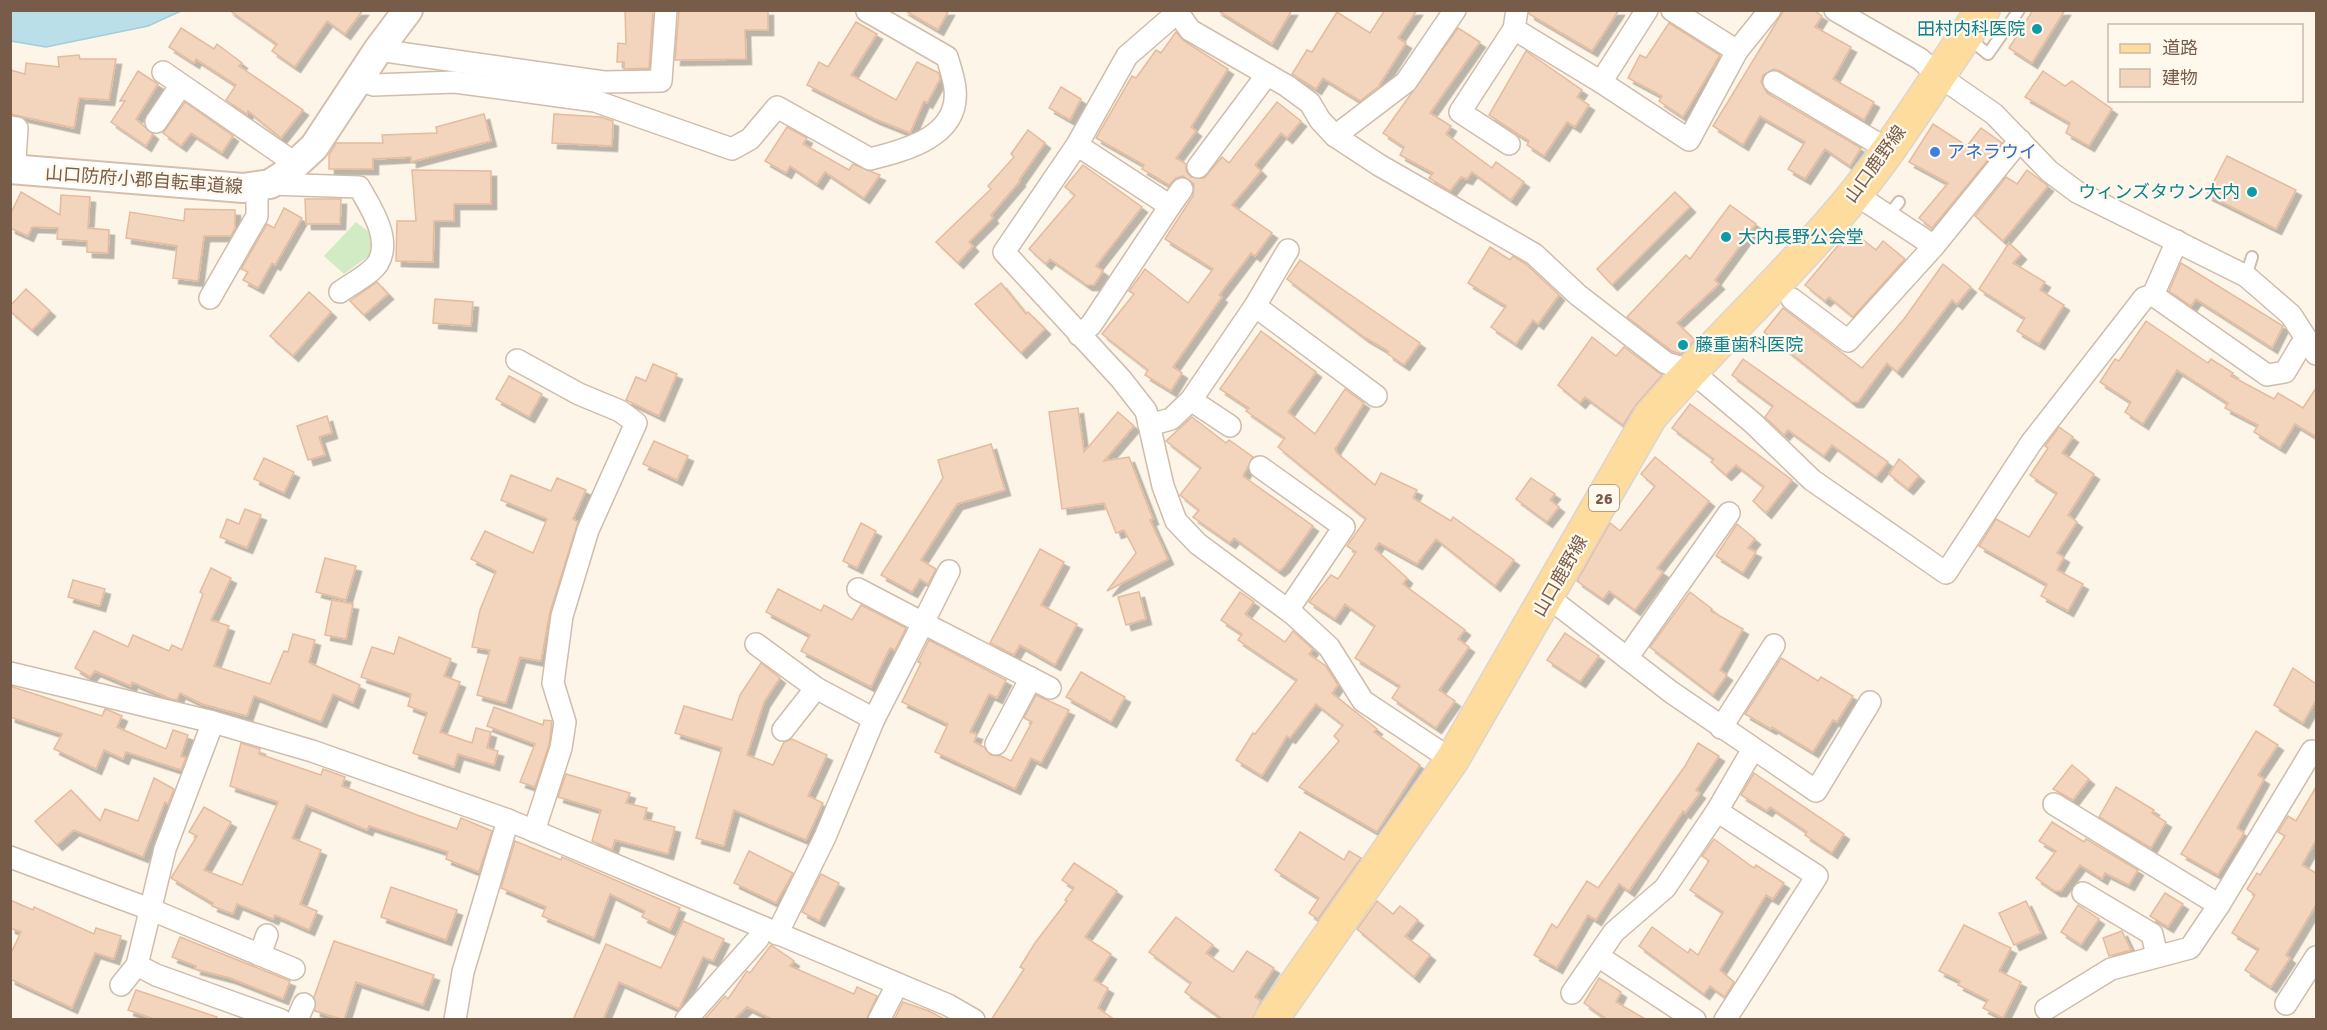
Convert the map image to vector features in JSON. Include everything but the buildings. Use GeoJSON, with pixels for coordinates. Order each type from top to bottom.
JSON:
{"type":"FeatureCollection","features":[{"type":"Feature","properties":{"kind":"main road"},"geometry":{"type":"LineString","coordinates":[[264,186],[296,164],[314,147],[378,50],[408,10]]}},
{"type":"Feature","properties":{"kind":"main road","name":"山口鹿野線"},"geometry":{"type":"LineString","coordinates":[[1271,1020],[1452,760],[1650,417],[1690,370],[1769,291],[1855,194],[1974,23]]}},
{"type":"Feature","properties":{"kind":"main road","name":"山口防府小郡自転車道線"},"geometry":{"type":"LineString","coordinates":[[11,169],[123,180],[264,186]]}},
{"type":"Feature","properties":{"kind":"street"},"geometry":{"type":"LineString","coordinates":[[378,50],[604,82],[662,81],[666,10]]}},
{"type":"Feature","properties":{"kind":"street"},"geometry":{"type":"LineString","coordinates":[[1335,136],[1406,81],[1455,10]]}},
{"type":"Feature","properties":{"kind":"street"},"geometry":{"type":"LineString","coordinates":[[1601,82],[1647,10]]}},
{"type":"Feature","properties":{"kind":"street"},"geometry":{"type":"LineString","coordinates":[[1672,10],[1737,51]]}},
{"type":"Feature","properties":{"kind":"street"},"geometry":{"type":"LineString","coordinates":[[1509,144],[1460,112],[1515,20],[1601,82],[1689,140],[1737,51],[1770,10]]}},
{"type":"Feature","properties":{"kind":"street"},"geometry":{"type":"LineString","coordinates":[[1835,10],[1920,59],[1994,114],[2049,171],[2077,192],[2101,206],[2177,241],[2249,266],[2291,315],[2313,347]]}},
{"type":"Feature","properties":{"kind":"street"},"geometry":{"type":"LineString","coordinates":[[359,80],[374,85],[455,81],[595,101],[732,149],[750,139],[777,107],[870,159],[901,151],[931,138],[953,115],[956,89],[948,57],[867,11]]}},
{"type":"Feature","properties":{"kind":"street"},"geometry":{"type":"LineString","coordinates":[[1452,760],[1363,701],[1329,647],[1288,610],[1198,544],[1176,521],[1163,486],[1146,411],[1004,252],[1077,145],[1127,56],[1178,12],[1190,30],[1287,86],[1310,103],[1320,120],[1335,136],[1379,165],[1534,254],[1578,295],[1666,363],[1690,370],[1754,423],[1812,480],[1946,573],[2031,443],[2144,298],[2153,295],[2177,241]]}},
{"type":"Feature","properties":{"kind":"street"},"geometry":{"type":"LineString","coordinates":[[163,72],[296,164]]}},
{"type":"Feature","properties":{"kind":"street"},"geometry":{"type":"LineString","coordinates":[[1198,167],[1266,75]]}},
{"type":"Feature","properties":{"kind":"street"},"geometry":{"type":"LineString","coordinates":[[1774,82],[1887,149]]}},
{"type":"Feature","properties":{"kind":"street"},"geometry":{"type":"LineString","coordinates":[[156,122],[181,85]]}},
{"type":"Feature","properties":{"kind":"street"},"geometry":{"type":"LineString","coordinates":[[10,127],[17,128],[15,159],[11,169]]}},
{"type":"Feature","properties":{"kind":"street"},"geometry":{"type":"LineString","coordinates":[[1792,299],[1848,341],[1934,246],[2020,140]]}},
{"type":"Feature","properties":{"kind":"street"},"geometry":{"type":"LineString","coordinates":[[1077,145],[1176,198],[1090,325],[1079,335]]}},
{"type":"Feature","properties":{"kind":"street"},"geometry":{"type":"LineString","coordinates":[[210,298],[257,216],[264,186],[359,187],[384,242],[378,264],[340,292]]}},
{"type":"Feature","properties":{"kind":"street"},"geometry":{"type":"LineString","coordinates":[[1855,194],[1894,209],[1934,246]]}},
{"type":"Feature","properties":{"kind":"street"},"geometry":{"type":"LineString","coordinates":[[1149,425],[1171,419],[1191,400],[1255,306],[1288,250]]}},
{"type":"Feature","properties":{"kind":"street"},"geometry":{"type":"LineString","coordinates":[[2153,295],[2267,375],[2285,372],[2301,345],[2313,347]]}},
{"type":"Feature","properties":{"kind":"street"},"geometry":{"type":"LineString","coordinates":[[1255,306],[1376,396]]}},
{"type":"Feature","properties":{"kind":"street"},"geometry":{"type":"LineString","coordinates":[[517,360],[579,394],[620,411],[636,423],[588,530],[562,616],[553,683],[565,722],[561,748],[534,831]]}},
{"type":"Feature","properties":{"kind":"street"},"geometry":{"type":"LineString","coordinates":[[1191,400],[1230,426]]}},
{"type":"Feature","properties":{"kind":"street"},"geometry":{"type":"LineString","coordinates":[[1260,467],[1344,526],[1288,610]]}},
{"type":"Feature","properties":{"kind":"street"},"geometry":{"type":"LineString","coordinates":[[1627,658],[1729,513]]}},
{"type":"Feature","properties":{"kind":"street"},"geometry":{"type":"LineString","coordinates":[[686,1020],[758,939],[770,931],[825,837],[874,719],[949,571]]}},
{"type":"Feature","properties":{"kind":"street"},"geometry":{"type":"LineString","coordinates":[[858,589],[1041,683],[996,744]]}},
{"type":"Feature","properties":{"kind":"street"},"geometry":{"type":"LineString","coordinates":[[1548,597],[1720,728],[1816,791],[1870,702]]}},
{"type":"Feature","properties":{"kind":"street"},"geometry":{"type":"LineString","coordinates":[[756,644],[816,688],[874,719]]}},
{"type":"Feature","properties":{"kind":"street"},"geometry":{"type":"LineString","coordinates":[[1720,728],[1774,645]]}},
{"type":"Feature","properties":{"kind":"street"},"geometry":{"type":"LineString","coordinates":[[10,673],[213,722],[312,751],[508,820],[948,1005],[974,1020]]}},
{"type":"Feature","properties":{"kind":"street"},"geometry":{"type":"LineString","coordinates":[[783,730],[816,688]]}},
{"type":"Feature","properties":{"kind":"street"},"geometry":{"type":"LineString","coordinates":[[121,985],[137,965],[165,849],[213,722]]}},
{"type":"Feature","properties":{"kind":"street"},"geometry":{"type":"LineString","coordinates":[[1572,993],[1614,932],[1665,888],[1717,811],[1753,749]]}},
{"type":"Feature","properties":{"kind":"street"},"geometry":{"type":"LineString","coordinates":[[2046,1009],[2111,969],[2190,948],[2219,905],[2312,751],[2316,754]]}},
{"type":"Feature","properties":{"kind":"street"},"geometry":{"type":"LineString","coordinates":[[2054,804],[2219,905]]}},
{"type":"Feature","properties":{"kind":"street"},"geometry":{"type":"LineString","coordinates":[[1717,811],[1817,876],[1725,1020]]}},
{"type":"Feature","properties":{"kind":"street"},"geometry":{"type":"LineString","coordinates":[[455,1020],[463,972],[508,820]]}},
{"type":"Feature","properties":{"kind":"street"},"geometry":{"type":"LineString","coordinates":[[10,857],[152,910],[264,945],[294,969]]}},
{"type":"Feature","properties":{"kind":"street"},"geometry":{"type":"LineString","coordinates":[[2083,892],[2152,934],[2157,956]]}},
{"type":"Feature","properties":{"kind":"street"},"geometry":{"type":"LineString","coordinates":[[1598,956],[1695,1020]]}},
{"type":"Feature","properties":{"kind":"street"},"geometry":{"type":"LineString","coordinates":[[2286,1005],[2316,957]]}},
{"type":"Feature","properties":{"kind":"street"},"geometry":{"type":"LineString","coordinates":[[137,965],[156,975],[281,1020]]}},
{"type":"Feature","properties":{"kind":"street"},"geometry":{"type":"LineString","coordinates":[[879,1020],[897,985]]}},
{"type":"Feature","properties":{"kind":"lane"},"geometry":{"type":"LineString","coordinates":[[1974,23],[1988,54],[2019,10]]}},
{"type":"Feature","properties":{"kind":"green space"},"geometry":{"type":"Polygon","coordinates":[[[356,222],[372,234],[373,253],[344,274],[324,256],[356,222]]]}},
{"type":"Feature","properties":{"kind":"water"},"geometry":{"type":"Polygon","coordinates":[[[10,11],[181,11],[148,26],[46,47],[11,41],[10,11]]]}},
{"type":"Feature","properties":{"kind":"place","name":"田村内科医院"},"geometry":{"type":"Point","coordinates":[2037,29]}},
{"type":"Feature","properties":{"kind":"place","name":"アネラウイ"},"geometry":{"type":"Point","coordinates":[1935,152]}},
{"type":"Feature","properties":{"kind":"place","name":"ウィンズタウン大内"},"geometry":{"type":"Point","coordinates":[2252,192]}},
{"type":"Feature","properties":{"kind":"place","name":"大内長野公会堂"},"geometry":{"type":"Point","coordinates":[1726,237]}},
{"type":"Feature","properties":{"kind":"place","name":"藤重歯科医院"},"geometry":{"type":"Point","coordinates":[1683,345]}}]}
